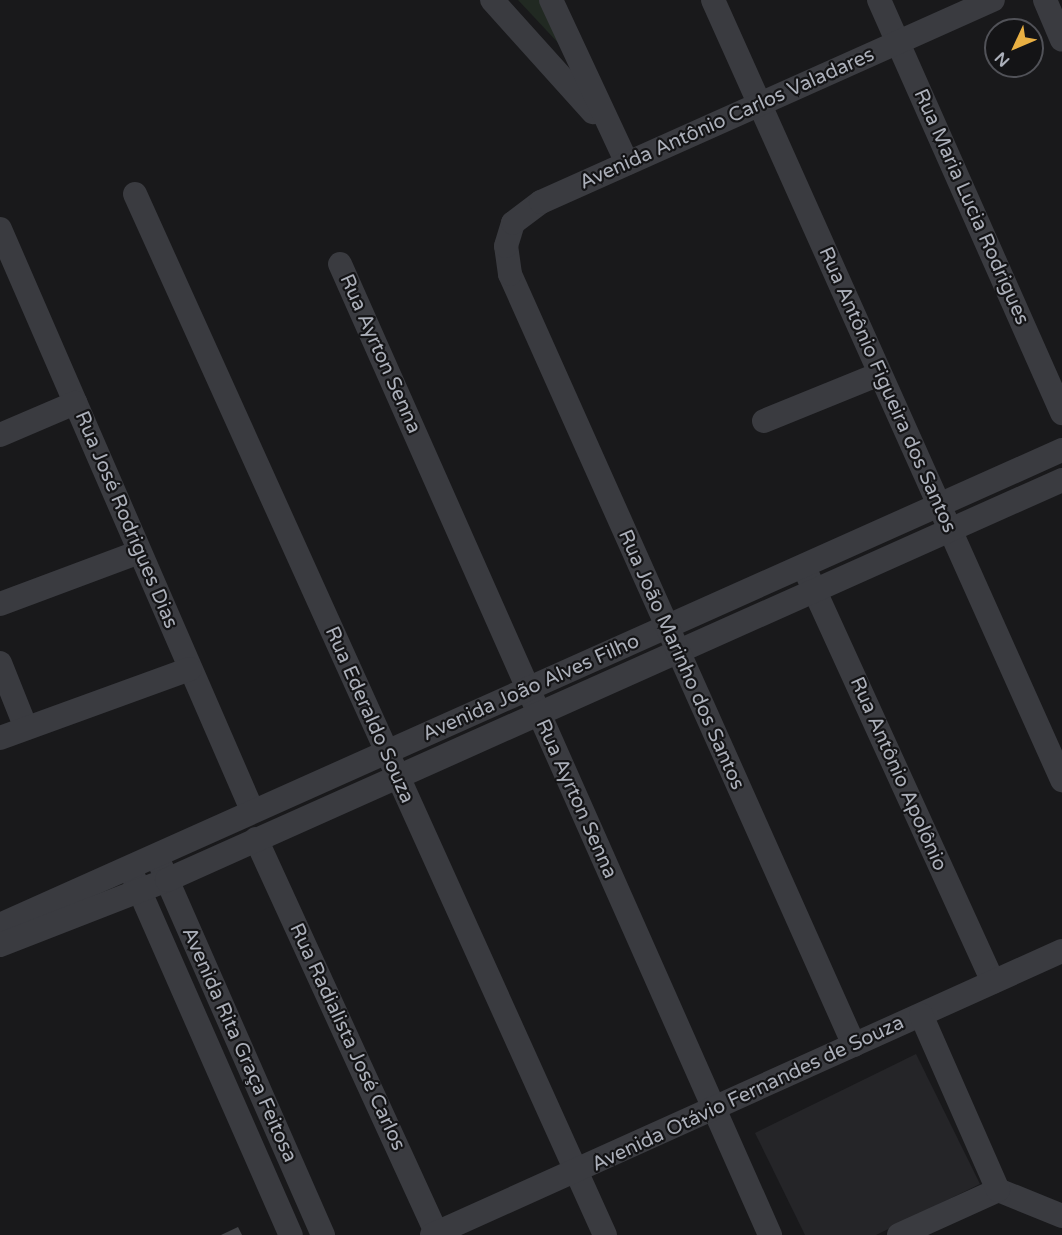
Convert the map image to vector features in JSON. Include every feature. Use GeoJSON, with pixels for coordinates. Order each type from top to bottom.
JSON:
{"type":"FeatureCollection","features":[{"type":"Feature","properties":{"kind":"street"},"geometry":{"type":"LineString","coordinates":[[492,0],[607,127]]}},
{"type":"Feature","properties":{"kind":"street"},"geometry":{"type":"LineString","coordinates":[[551,0],[607,127],[627,163]]}},
{"type":"Feature","properties":{"kind":"street","name":"Rua Antônio Figueira dos Santos"},"geometry":{"type":"LineString","coordinates":[[713,0],[1062,780]]}},
{"type":"Feature","properties":{"kind":"street","name":"Rua Maria Lucia Rodrigues"},"geometry":{"type":"LineString","coordinates":[[879,0],[1062,413]]}},
{"type":"Feature","properties":{"kind":"street","name":"Avenida Antônio Carlos Valadares"},"geometry":{"type":"LineString","coordinates":[[510,274],[506,246],[513,223],[541,202],[993,0]]}},
{"type":"Feature","properties":{"kind":"street"},"geometry":{"type":"LineString","coordinates":[[1045,0],[1062,40]]}},
{"type":"Feature","properties":{"kind":"street","name":"Rua Ederaldo Souza"},"geometry":{"type":"LineString","coordinates":[[135,194],[605,1235]]}},
{"type":"Feature","properties":{"kind":"street","name":"Rua José Rodrigues Dias"},"geometry":{"type":"LineString","coordinates":[[0,228],[252,810]]}},
{"type":"Feature","properties":{"kind":"street","name":"Rua Ayrton Senna"},"geometry":{"type":"LineString","coordinates":[[340,264],[770,1235]]}},
{"type":"Feature","properties":{"kind":"street","name":"Rua João Marinho dos Santos"},"geometry":{"type":"LineString","coordinates":[[510,274],[854,1046]]}},
{"type":"Feature","properties":{"kind":"street"},"geometry":{"type":"LineString","coordinates":[[764,421],[880,374]]}},
{"type":"Feature","properties":{"kind":"street"},"geometry":{"type":"LineString","coordinates":[[0,435],[75,403]]}},
{"type":"Feature","properties":{"kind":"street","name":"Avenida João Alves Filho"},"geometry":{"type":"LineString","coordinates":[[0,925],[252,810],[528,690],[1062,450]]}},
{"type":"Feature","properties":{"kind":"street","name":"Avenida João Alves Filho"},"geometry":{"type":"LineString","coordinates":[[0,945],[167,880],[1062,480]]}},
{"type":"Feature","properties":{"kind":"street"},"geometry":{"type":"LineString","coordinates":[[0,604],[139,552]]}},
{"type":"Feature","properties":{"kind":"street","name":"Rua Antônio Apolônio"},"geometry":{"type":"LineString","coordinates":[[804,566],[993,982]]}},
{"type":"Feature","properties":{"kind":"street"},"geometry":{"type":"LineString","coordinates":[[0,663],[26,728]]}},
{"type":"Feature","properties":{"kind":"street"},"geometry":{"type":"LineString","coordinates":[[0,738],[190,669]]}},
{"type":"Feature","properties":{"kind":"street","name":"Rua Radialista José Carlos"},"geometry":{"type":"LineString","coordinates":[[256,839],[435,1234]]}},
{"type":"Feature","properties":{"kind":"street","name":"Avenida Rita Graça Feitosa"},"geometry":{"type":"LineString","coordinates":[[156,855],[323,1235]]}},
{"type":"Feature","properties":{"kind":"street","name":"Avenida Rita Graça Feitosa"},"geometry":{"type":"LineString","coordinates":[[129,868],[291,1235]]}},
{"type":"Feature","properties":{"kind":"street","name":"Avenida Otávio Fernandes de Souza"},"geometry":{"type":"LineString","coordinates":[[435,1234],[577,1172],[1062,951]]}},
{"type":"Feature","properties":{"kind":"street"},"geometry":{"type":"LineString","coordinates":[[921,1015],[998,1190],[1062,1216]]}},
{"type":"Feature","properties":{"kind":"street"},"geometry":{"type":"LineString","coordinates":[[899,1235],[998,1190]]}},
{"type":"Feature","properties":{"kind":"shaded area"},"geometry":{"type":"Polygon","coordinates":[[[518,0],[541,0],[562,47],[518,0]]]}},
{"type":"Feature","properties":{"kind":"shaded area"},"geometry":{"type":"Polygon","coordinates":[[[916,1054],[980,1184],[876,1235],[805,1235],[755,1133],[916,1054]]]}},
{"type":"Feature","properties":{"kind":"building"},"geometry":{"type":"Polygon","coordinates":[[[238,1227],[242,1235],[221,1235],[238,1227]]]}}]}
